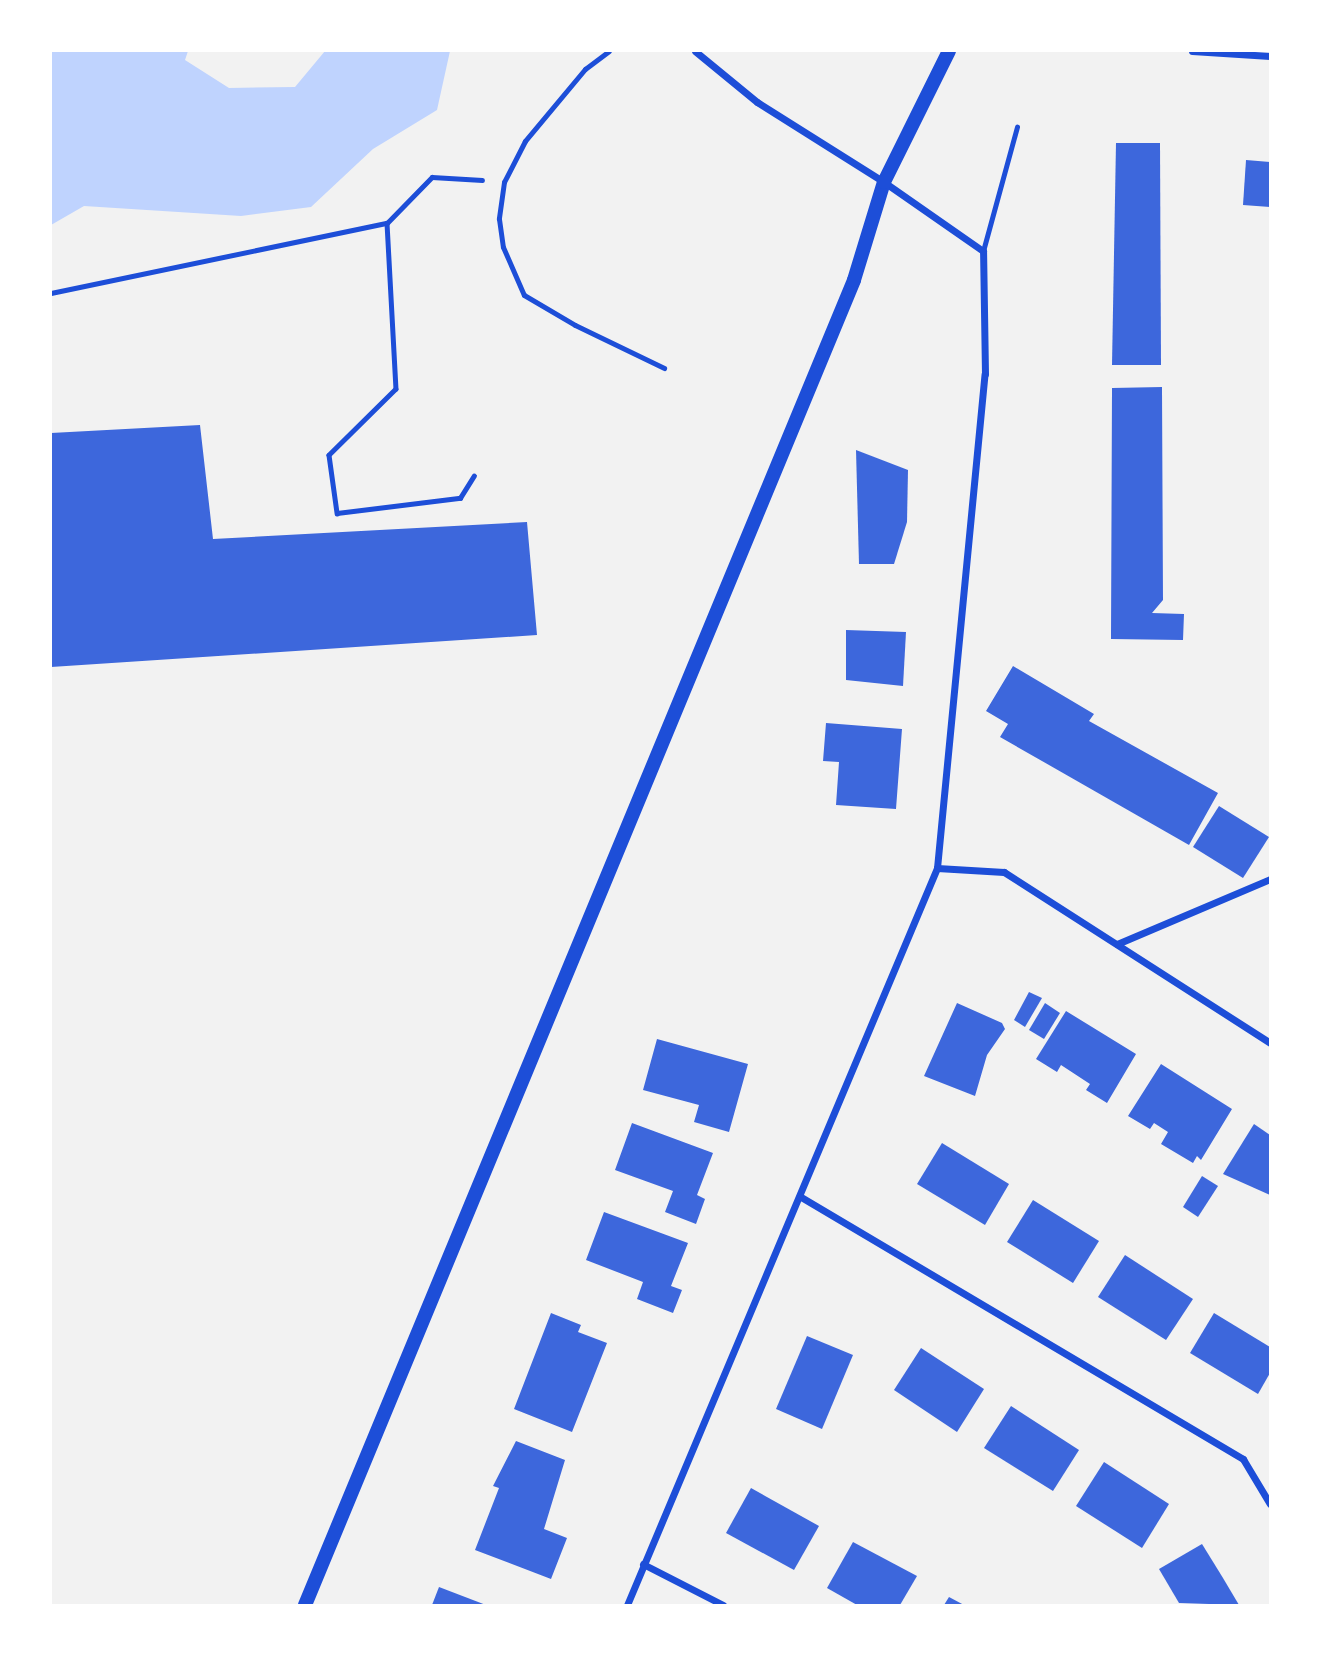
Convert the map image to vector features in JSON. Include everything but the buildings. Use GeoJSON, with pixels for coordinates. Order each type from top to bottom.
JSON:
{"type":"FeatureCollection","features":[{"type":"Feature","properties":{"kind":"main road"},"geometry":{"type":"LineString","coordinates":[[305,1605],[854,281],[884,181],[949,51]]}},
{"type":"Feature","properties":{"kind":"street"},"geometry":{"type":"LineString","coordinates":[[627,1605],[801,1197],[937,868],[985,374],[983,251],[884,181],[757,102],[695,51]]}},
{"type":"Feature","properties":{"kind":"street"},"geometry":{"type":"LineString","coordinates":[[1192,51],[1270,56]]}},
{"type":"Feature","properties":{"kind":"street"},"geometry":{"type":"LineString","coordinates":[[937,868],[1004,872],[1270,1043]]}},
{"type":"Feature","properties":{"kind":"street"},"geometry":{"type":"LineString","coordinates":[[1117,944],[1270,879]]}},
{"type":"Feature","properties":{"kind":"street"},"geometry":{"type":"LineString","coordinates":[[801,1197],[1243,1459],[1270,1504]]}},
{"type":"Feature","properties":{"kind":"street"},"geometry":{"type":"LineString","coordinates":[[643,1564],[723,1605]]}},
{"type":"Feature","properties":{"kind":"lane"},"geometry":{"type":"LineString","coordinates":[[609,51],[585,69],[524,141],[504,182],[499,219],[503,247],[524,295],[575,325],[664,368]]}},
{"type":"Feature","properties":{"kind":"lane"},"geometry":{"type":"LineString","coordinates":[[983,251],[1017,127]]}},
{"type":"Feature","properties":{"kind":"path"},"geometry":{"type":"LineString","coordinates":[[51,292],[387,223],[432,177],[504,182]]}},
{"type":"Feature","properties":{"kind":"path"},"geometry":{"type":"LineString","coordinates":[[387,223],[396,389],[329,456],[337,513],[460,498],[474,476]]}},
{"type":"Feature","properties":{"kind":"water"},"geometry":{"type":"Polygon","coordinates":[[[51,51],[188,51],[185,60],[229,88],[295,87],[325,51],[450,51],[437,110],[373,149],[311,207],[241,216],[84,206],[51,225],[51,51]]]}}]}
